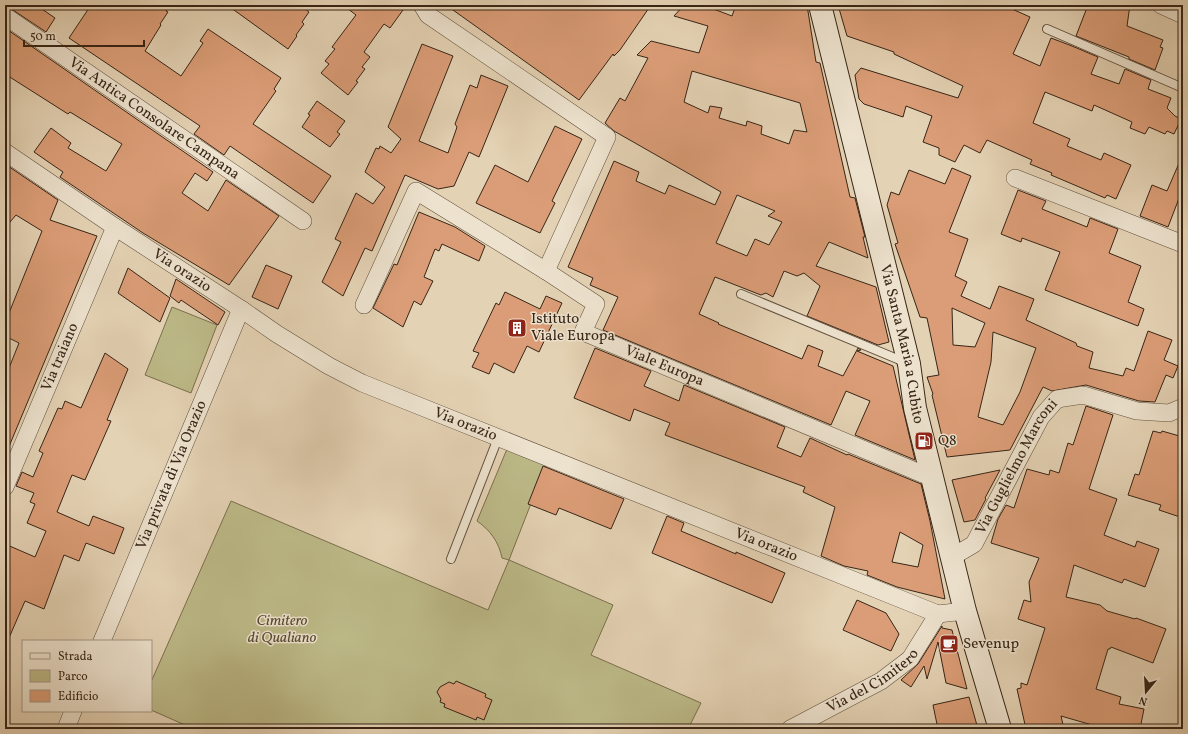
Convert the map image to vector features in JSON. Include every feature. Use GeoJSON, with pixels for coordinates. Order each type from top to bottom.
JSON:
{"type":"FeatureCollection","features":[{"type":"Feature","properties":{"kind":"main road","name":"Via Santa Maria a Cubito"},"geometry":{"type":"LineString","coordinates":[[820,5],[909,364],[914,408],[965,611],[1000,729]]}},
{"type":"Feature","properties":{"kind":"street"},"geometry":{"type":"LineString","coordinates":[[422,5],[428,15],[607,137],[546,271]]}},
{"type":"Feature","properties":{"kind":"street"},"geometry":{"type":"LineString","coordinates":[[1161,5],[1183,15]]}},
{"type":"Feature","properties":{"kind":"street","name":"Via Antica Consolare Campana"},"geometry":{"type":"LineString","coordinates":[[5,16],[303,221]]}},
{"type":"Feature","properties":{"kind":"street","name":"Via orazio"},"geometry":{"type":"LineString","coordinates":[[6,154],[277,334],[329,366],[362,383],[938,614],[965,611]]}},
{"type":"Feature","properties":{"kind":"street"},"geometry":{"type":"LineString","coordinates":[[1016,178],[1183,244]]}},
{"type":"Feature","properties":{"kind":"street","name":"Viale Europa"},"geometry":{"type":"LineString","coordinates":[[364,305],[416,191],[546,271],[596,304],[582,332],[932,478]]}},
{"type":"Feature","properties":{"kind":"street","name":"Via traiano"},"geometry":{"type":"LineString","coordinates":[[5,487],[115,227]]}},
{"type":"Feature","properties":{"kind":"street","name":"Via privata di Via Orazio"},"geometry":{"type":"LineString","coordinates":[[102,640],[241,309]]}},
{"type":"Feature","properties":{"kind":"street","name":"Via Guglielmo Marconi"},"geometry":{"type":"LineString","coordinates":[[952,557],[974,544],[1041,417],[1057,399],[1083,395],[1137,411],[1169,414],[1183,407]]}},
{"type":"Feature","properties":{"kind":"street","name":"Via del Cimitero"},"geometry":{"type":"LineString","coordinates":[[790,729],[882,681],[910,659],[938,614]]}},
{"type":"Feature","properties":{"kind":"street"},"geometry":{"type":"LineString","coordinates":[[66,729],[73,712]]}},
{"type":"Feature","properties":{"kind":"lane"},"geometry":{"type":"LineString","coordinates":[[1047,29],[1183,88]]}},
{"type":"Feature","properties":{"kind":"lane"},"geometry":{"type":"LineString","coordinates":[[741,294],[909,364]]}},
{"type":"Feature","properties":{"kind":"lane"},"geometry":{"type":"LineString","coordinates":[[451,559],[498,438]]}},
{"type":"Feature","properties":{"kind":"green space"},"geometry":{"type":"Polygon","coordinates":[[[172,307],[217,325],[191,393],[145,375],[172,307]]]}},
{"type":"Feature","properties":{"kind":"green space"},"geometry":{"type":"Polygon","coordinates":[[[507,449],[520,453],[521,456],[546,465],[509,560],[502,558],[499,547],[493,537],[486,528],[477,521],[507,449]]]}},
{"type":"Feature","properties":{"kind":"green space","name":"Cimitero di Qualiano"},"geometry":{"type":"Polygon","coordinates":[[[231,501],[488,610],[509,560],[613,605],[591,655],[701,703],[688,729],[194,729],[152,710],[152,680],[231,501]]]}},
{"type":"Feature","properties":{"kind":"building"},"geometry":{"type":"Polygon","coordinates":[[[36,5],[55,18],[46,32],[7,6],[36,5]]]}},
{"type":"Feature","properties":{"kind":"building"},"geometry":{"type":"Polygon","coordinates":[[[91,5],[169,5],[166,11],[168,12],[145,51],[181,76],[203,43],[200,41],[208,29],[281,78],[274,89],[276,91],[253,124],[331,176],[313,203],[230,146],[224,155],[194,134],[200,126],[69,38],[91,5]]]}},
{"type":"Feature","properties":{"kind":"building"},"geometry":{"type":"Polygon","coordinates":[[[227,5],[300,5],[309,12],[302,22],[304,24],[288,49],[227,5]]]}},
{"type":"Feature","properties":{"kind":"building"},"geometry":{"type":"Polygon","coordinates":[[[343,5],[395,5],[403,10],[390,28],[384,24],[364,52],[370,57],[362,67],[365,69],[356,81],[358,82],[348,95],[321,73],[329,64],[325,61],[335,49],[332,47],[356,15],[343,5]]]}},
{"type":"Feature","properties":{"kind":"building"},"geometry":{"type":"Polygon","coordinates":[[[446,5],[651,5],[620,50],[614,56],[613,54],[579,100],[446,5]]]}},
{"type":"Feature","properties":{"kind":"building"},"geometry":{"type":"Polygon","coordinates":[[[684,5],[703,5],[732,16],[736,5],[807,5],[816,62],[820,63],[850,197],[855,198],[865,237],[863,237],[868,258],[829,242],[816,266],[876,287],[889,342],[878,345],[807,316],[820,286],[804,273],[797,276],[784,271],[773,297],[766,293],[761,295],[715,277],[699,314],[719,323],[718,324],[802,359],[808,345],[823,351],[818,366],[843,376],[858,348],[861,350],[857,351],[893,366],[915,460],[855,435],[870,401],[846,391],[831,425],[603,330],[618,297],[590,285],[593,278],[568,267],[614,161],[639,172],[636,181],[665,194],[669,185],[715,205],[721,192],[614,131],[605,123],[620,98],[625,101],[648,58],[637,55],[651,41],[699,53],[708,26],[674,16],[684,5]],[[692,71],[684,102],[708,113],[710,106],[722,108],[719,118],[746,126],[747,121],[762,126],[761,134],[789,144],[794,130],[807,132],[800,103],[692,71]],[[737,195],[716,243],[747,256],[755,239],[769,245],[782,222],[768,216],[775,211],[737,195]]]}},
{"type":"Feature","properties":{"kind":"building"},"geometry":{"type":"Polygon","coordinates":[[[838,5],[1003,5],[1030,17],[1013,54],[1040,66],[1051,38],[1072,46],[1098,57],[1091,74],[1119,84],[1125,69],[1151,80],[1148,89],[1171,98],[1167,108],[1175,116],[1181,119],[1174,134],[1167,131],[1165,134],[1149,127],[1145,134],[1130,128],[1132,122],[1094,105],[1092,111],[1045,92],[1033,123],[1070,139],[1067,146],[1101,160],[1104,153],[1131,165],[1116,199],[1107,195],[1105,198],[1051,175],[1052,173],[1030,164],[1032,160],[987,140],[980,153],[964,145],[955,162],[939,155],[939,148],[923,142],[932,116],[906,106],[903,117],[864,104],[859,99],[855,75],[861,68],[958,98],[963,86],[894,54],[894,52],[847,36],[838,5]]]}},
{"type":"Feature","properties":{"kind":"building"},"geometry":{"type":"Polygon","coordinates":[[[1088,5],[1130,5],[1127,26],[1163,40],[1160,47],[1163,48],[1155,70],[1129,59],[1129,57],[1076,36],[1088,5]]]}},
{"type":"Feature","properties":{"kind":"building"},"geometry":{"type":"Polygon","coordinates":[[[5,28],[213,172],[207,181],[195,173],[182,193],[208,211],[226,180],[279,216],[229,285],[143,233],[60,177],[63,172],[34,152],[51,128],[71,143],[68,148],[106,171],[122,144],[70,112],[68,114],[5,74],[5,28]]]}},
{"type":"Feature","properties":{"kind":"building"},"geometry":{"type":"Polygon","coordinates":[[[422,44],[453,56],[419,141],[448,153],[457,127],[455,124],[470,85],[477,88],[481,75],[508,86],[479,157],[469,152],[454,186],[438,189],[405,175],[372,251],[365,248],[343,296],[322,282],[341,242],[335,239],[356,193],[373,204],[385,187],[365,172],[376,148],[379,149],[380,146],[391,153],[401,139],[388,127],[422,44]]]}},
{"type":"Feature","properties":{"kind":"building"},"geometry":{"type":"Polygon","coordinates":[[[317,101],[345,121],[337,132],[340,134],[330,147],[302,127],[310,115],[308,114],[317,101]]]}},
{"type":"Feature","properties":{"kind":"building"},"geometry":{"type":"Polygon","coordinates":[[[555,126],[582,139],[552,201],[555,203],[540,233],[476,203],[495,165],[528,182],[555,126]]]}},
{"type":"Feature","properties":{"kind":"building"},"geometry":{"type":"Polygon","coordinates":[[[1183,154],[1183,188],[1168,227],[1140,216],[1152,185],[1167,191],[1183,154]]]}},
{"type":"Feature","properties":{"kind":"building"},"geometry":{"type":"Polygon","coordinates":[[[5,164],[58,200],[50,220],[97,236],[5,456],[5,378],[19,343],[5,336],[5,323],[42,231],[16,215],[5,228],[5,164]]]}},
{"type":"Feature","properties":{"kind":"building"},"geometry":{"type":"Polygon","coordinates":[[[952,168],[971,176],[949,232],[968,239],[955,276],[967,282],[961,296],[990,309],[999,286],[1034,299],[1026,320],[1076,343],[1077,346],[1093,352],[1089,368],[1123,376],[1126,368],[1134,371],[1148,331],[1172,340],[1164,360],[1178,366],[1173,378],[1166,375],[1155,402],[1139,401],[1086,385],[1052,391],[1043,387],[1010,450],[947,457],[933,394],[927,377],[939,375],[927,318],[920,317],[895,244],[898,243],[887,205],[891,192],[899,195],[909,170],[945,184],[952,168]],[[952,308],[953,345],[975,347],[985,323],[952,308]],[[993,332],[991,362],[978,417],[1003,425],[1020,392],[1036,348],[993,332]]]}},
{"type":"Feature","properties":{"kind":"building"},"geometry":{"type":"Polygon","coordinates":[[[1018,190],[1046,201],[1042,209],[1087,227],[1090,218],[1118,229],[1109,253],[1141,266],[1128,302],[1144,309],[1138,326],[1045,290],[1060,252],[1022,238],[1021,242],[1001,234],[1018,190]]]}},
{"type":"Feature","properties":{"kind":"building"},"geometry":{"type":"Polygon","coordinates":[[[419,212],[455,227],[485,246],[479,261],[442,244],[439,251],[435,249],[424,277],[433,281],[421,305],[414,301],[403,327],[373,308],[394,264],[397,265],[419,212]]]}},
{"type":"Feature","properties":{"kind":"building"},"geometry":{"type":"Polygon","coordinates":[[[266,265],[292,276],[278,309],[252,297],[266,265]]]}},
{"type":"Feature","properties":{"kind":"building"},"geometry":{"type":"Polygon","coordinates":[[[128,268],[170,298],[160,322],[118,293],[128,268]]]}},
{"type":"Feature","properties":{"kind":"building"},"geometry":{"type":"Polygon","coordinates":[[[176,279],[225,312],[218,325],[181,300],[179,303],[170,296],[176,279]]]}},
{"type":"Feature","properties":{"kind":"building","name":"Istituto Viale Europa"},"geometry":{"type":"Polygon","coordinates":[[[505,292],[540,309],[546,296],[562,303],[539,352],[527,346],[514,373],[494,363],[489,374],[472,367],[479,353],[473,351],[496,303],[499,305],[505,292]]]}},
{"type":"Feature","properties":{"kind":"building"},"geometry":{"type":"Polygon","coordinates":[[[595,348],[651,371],[644,386],[679,401],[684,385],[785,427],[777,447],[801,457],[810,438],[847,455],[848,454],[921,484],[930,521],[945,599],[897,587],[867,575],[868,571],[844,566],[821,556],[835,507],[803,492],[805,487],[665,435],[670,423],[634,409],[630,421],[574,398],[595,348]],[[900,532],[892,562],[918,567],[923,545],[900,532]]]}},
{"type":"Feature","properties":{"kind":"building"},"geometry":{"type":"Polygon","coordinates":[[[105,353],[128,369],[107,420],[111,421],[85,480],[72,475],[57,512],[89,526],[93,516],[124,528],[114,554],[86,543],[79,561],[64,555],[44,609],[25,601],[5,647],[5,544],[35,557],[46,531],[27,523],[35,504],[30,502],[34,493],[16,486],[22,472],[33,477],[43,453],[39,451],[58,408],[62,409],[65,401],[81,408],[105,353]]]}},
{"type":"Feature","properties":{"kind":"building"},"geometry":{"type":"Polygon","coordinates":[[[1086,406],[1113,415],[1089,489],[1117,499],[1104,535],[1135,547],[1137,541],[1159,549],[1145,587],[1124,579],[1122,583],[1074,565],[1066,597],[1100,605],[1107,611],[1135,619],[1136,618],[1166,629],[1153,663],[1111,647],[1108,649],[1096,689],[1121,697],[1119,704],[1144,709],[1140,729],[1106,729],[1061,716],[1064,729],[1026,729],[1017,689],[1021,688],[1021,683],[1027,685],[1045,628],[1018,619],[1024,600],[1031,602],[1029,582],[1039,558],[991,543],[998,519],[1006,505],[1014,508],[1027,469],[1049,475],[1050,470],[1059,473],[1068,443],[1073,445],[1086,406]]]}},
{"type":"Feature","properties":{"kind":"building"},"geometry":{"type":"Polygon","coordinates":[[[1153,431],[1161,433],[1162,431],[1183,437],[1183,518],[1159,510],[1161,505],[1128,495],[1135,474],[1139,475],[1153,431]]]}},
{"type":"Feature","properties":{"kind":"building"},"geometry":{"type":"Polygon","coordinates":[[[543,466],[624,499],[611,529],[559,508],[556,515],[528,504],[543,466]]]}},
{"type":"Feature","properties":{"kind":"building"},"geometry":{"type":"Polygon","coordinates":[[[1000,470],[975,520],[964,522],[952,480],[1000,470]]]}},
{"type":"Feature","properties":{"kind":"building"},"geometry":{"type":"Polygon","coordinates":[[[667,516],[684,523],[681,531],[785,573],[772,603],[652,553],[667,516]]]}},
{"type":"Feature","properties":{"kind":"building"},"geometry":{"type":"Polygon","coordinates":[[[857,600],[886,613],[899,634],[891,651],[843,630],[857,600]]]}},
{"type":"Feature","properties":{"kind":"building"},"geometry":{"type":"Polygon","coordinates":[[[942,626],[942,628],[952,630],[967,689],[946,683],[938,642],[927,679],[924,666],[911,687],[901,680],[918,664],[942,626]]]}},
{"type":"Feature","properties":{"kind":"building"},"geometry":{"type":"Polygon","coordinates":[[[456,681],[486,694],[485,697],[492,700],[484,720],[477,717],[476,720],[444,707],[445,704],[440,702],[441,699],[437,692],[440,687],[449,682],[454,684],[456,681]]]}},
{"type":"Feature","properties":{"kind":"building"},"geometry":{"type":"Polygon","coordinates":[[[969,697],[978,729],[938,729],[933,705],[969,697]]]}},
{"type":"Feature","properties":{"kind":"place","name":"Istituto Viale Europa"},"geometry":{"type":"Point","coordinates":[517,328]}},
{"type":"Feature","properties":{"kind":"place","name":"Q8"},"geometry":{"type":"Point","coordinates":[924,441]}},
{"type":"Feature","properties":{"kind":"place","name":"Sevenup"},"geometry":{"type":"Point","coordinates":[949,644]}}]}
